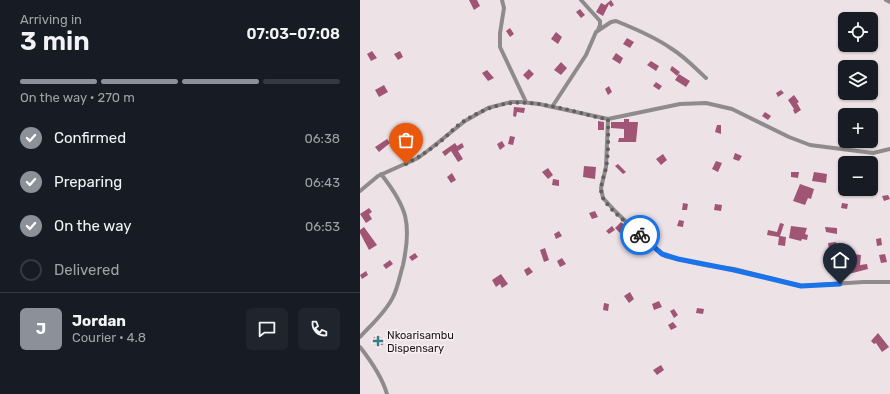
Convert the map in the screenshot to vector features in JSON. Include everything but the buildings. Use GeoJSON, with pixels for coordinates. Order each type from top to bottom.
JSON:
{"type":"FeatureCollection","features":[{"type":"Feature","properties":{"kind":"street"},"geometry":{"type":"LineString","coordinates":[[502,0],[504,8],[500,33],[500,47],[526,102]]}},
{"type":"Feature","properties":{"kind":"street"},"geometry":{"type":"LineString","coordinates":[[552,107],[586,55],[600,25],[600,21],[581,0]]}},
{"type":"Feature","properties":{"kind":"street"},"geometry":{"type":"LineString","coordinates":[[886,0],[890,2]]}},
{"type":"Feature","properties":{"kind":"street"},"geometry":{"type":"LineString","coordinates":[[598,31],[611,22],[616,22],[639,30],[673,49],[706,78]]}},
{"type":"Feature","properties":{"kind":"street"},"geometry":{"type":"LineString","coordinates":[[360,191],[382,174],[418,158],[465,120],[488,108],[511,102],[526,102],[608,119],[680,104],[706,103],[732,109],[789,138],[810,145],[873,153],[890,149]]}},
{"type":"Feature","properties":{"kind":"street"},"geometry":{"type":"LineString","coordinates":[[608,119],[607,161],[601,188],[603,198],[652,246],[665,256],[801,286],[863,282],[890,282]]}},
{"type":"Feature","properties":{"kind":"street"},"geometry":{"type":"LineString","coordinates":[[360,337],[384,310],[393,297],[399,281],[408,240],[404,210],[400,200],[382,174]]}},
{"type":"Feature","properties":{"kind":"street"},"geometry":{"type":"LineString","coordinates":[[360,347],[376,371],[387,394]]}},
{"type":"Feature","properties":{"kind":"way so far"},"geometry":{"type":"LineString","coordinates":[[406,164],[418,158],[465,120],[488,108],[500,104],[526,102],[608,119],[606,167],[601,188],[602,195],[606,202],[640,235]]}},
{"type":"Feature","properties":{"kind":"place","name":"Nkoarisambu Dispensary"},"geometry":{"type":"Point","coordinates":[378,341]}},
{"type":"Feature","properties":{"kind":"route"},"geometry":{"type":"LineString","coordinates":[[640,235],[662,254],[668,257],[734,270],[794,285],[809,286],[840,284]]}}]}
